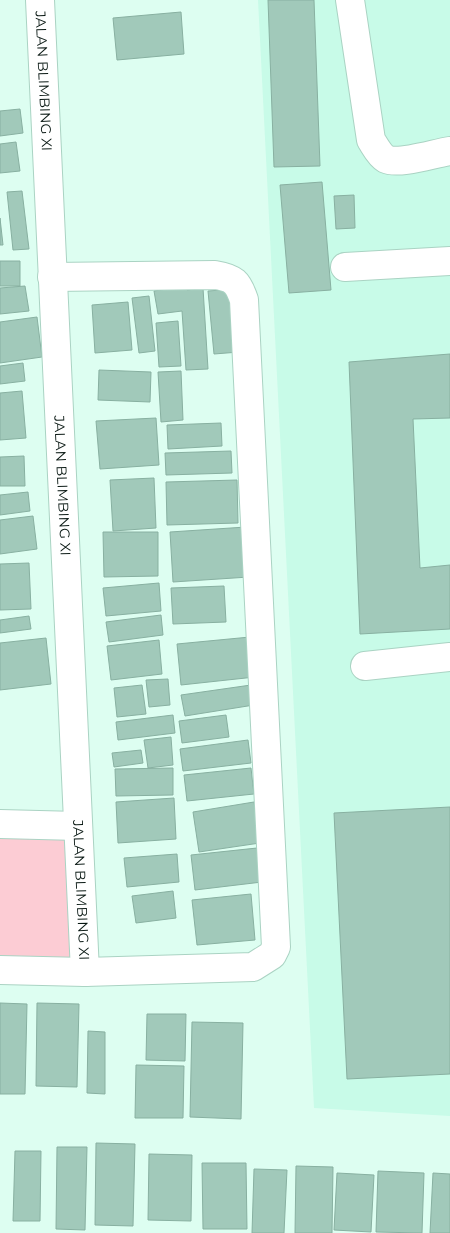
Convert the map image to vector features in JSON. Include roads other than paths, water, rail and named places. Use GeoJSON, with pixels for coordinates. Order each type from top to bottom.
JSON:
{"type":"FeatureCollection","features":[{"type":"Feature","properties":{"kind":"street","name":"JALAN BLIMBING XI"},"geometry":{"type":"LineString","coordinates":[[40,0],[85,972]]}},
{"type":"Feature","properties":{"kind":"street"},"geometry":{"type":"LineString","coordinates":[[350,0],[372,140],[378,152],[386,159],[398,160],[450,150]]}},
{"type":"Feature","properties":{"kind":"street"},"geometry":{"type":"LineString","coordinates":[[345,267],[450,261]]}},
{"type":"Feature","properties":{"kind":"street"},"geometry":{"type":"LineString","coordinates":[[0,970],[85,972],[253,967],[272,955],[276,947],[244,300],[240,287],[230,278],[215,275],[52,277]]}},
{"type":"Feature","properties":{"kind":"street"},"geometry":{"type":"LineString","coordinates":[[365,666],[450,658]]}},
{"type":"Feature","properties":{"kind":"street"},"geometry":{"type":"LineString","coordinates":[[0,824],[78,826]]}}]}
